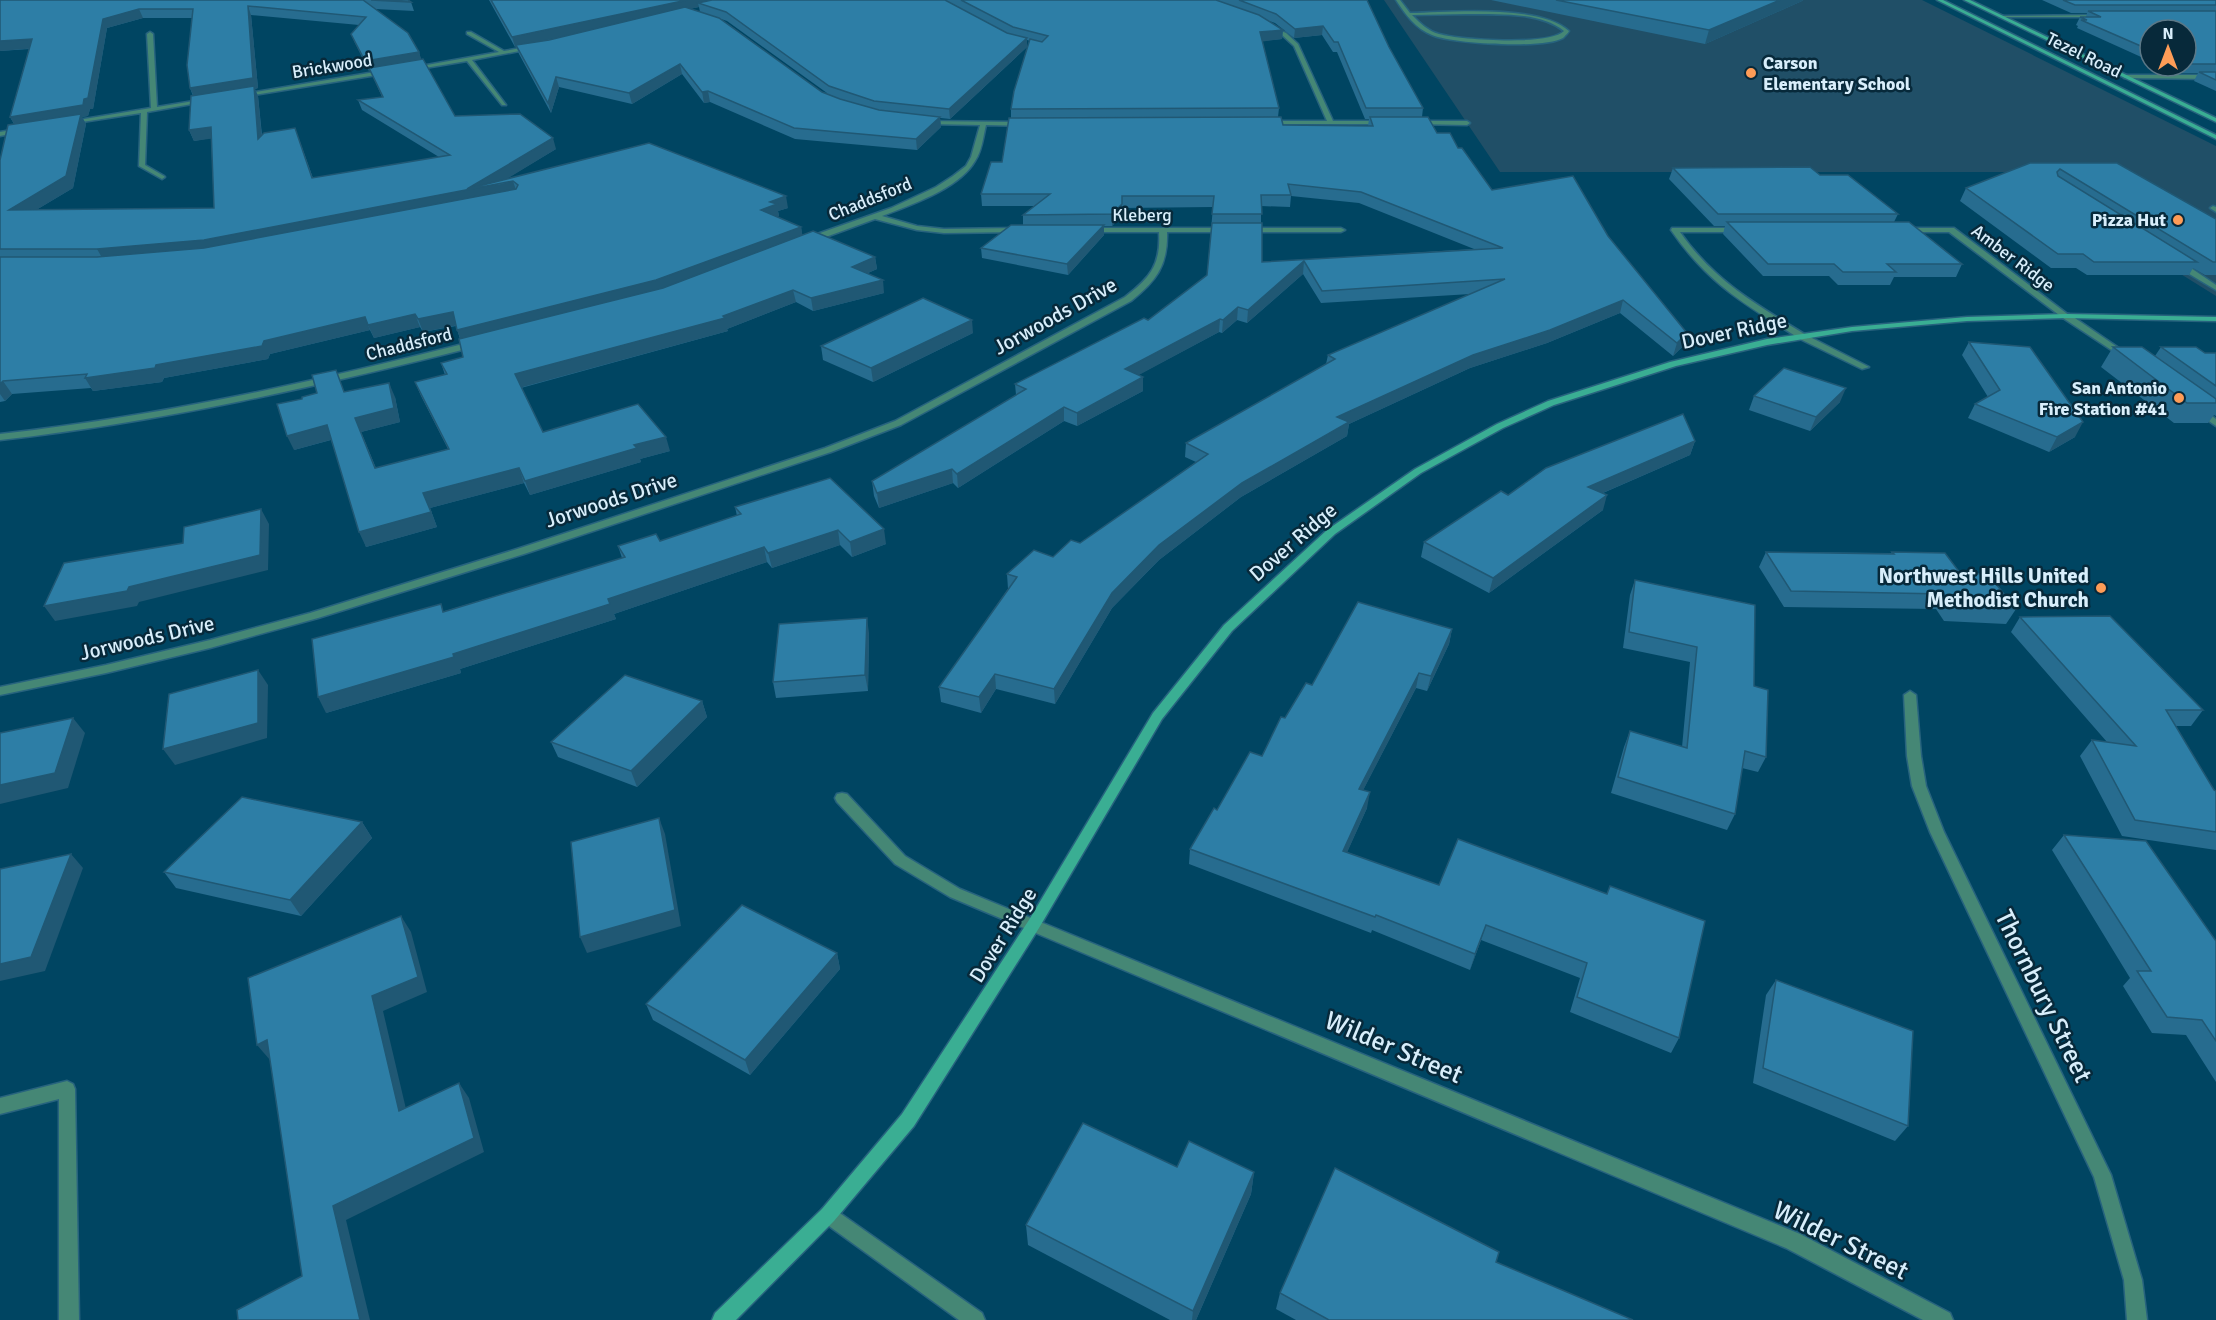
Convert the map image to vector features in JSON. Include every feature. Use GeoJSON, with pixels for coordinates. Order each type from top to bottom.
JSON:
{"type":"FeatureCollection","features":[{"type":"Feature","properties":{"kind":"street"},"geometry":{"type":"LineString","coordinates":[[1398,0],[1408,14],[1423,29],[1435,35],[1456,40],[1540,40],[1560,38],[1567,31],[1563,25],[1525,15],[1408,14]]}},
{"type":"Feature","properties":{"kind":"street"},"geometry":{"type":"LineString","coordinates":[[1448,0],[1461,3]]}},
{"type":"Feature","properties":{"kind":"street","name":"Tezel Road"},"geometry":{"type":"LineString","coordinates":[[1939,0],[2216,137]]}},
{"type":"Feature","properties":{"kind":"street","name":"Tezel Road"},"geometry":{"type":"LineString","coordinates":[[1966,0],[2216,120]]}},
{"type":"Feature","properties":{"kind":"street"},"geometry":{"type":"LineString","coordinates":[[2001,17],[2110,16]]}},
{"type":"Feature","properties":{"kind":"street"},"geometry":{"type":"LineString","coordinates":[[1264,24],[1284,34],[1296,45],[1331,123]]}},
{"type":"Feature","properties":{"kind":"street"},"geometry":{"type":"LineString","coordinates":[[469,33],[504,53]]}},
{"type":"Feature","properties":{"kind":"street"},"geometry":{"type":"LineString","coordinates":[[150,34],[154,109]]}},
{"type":"Feature","properties":{"kind":"street"},"geometry":{"type":"LineString","coordinates":[[411,69],[539,47]]}},
{"type":"Feature","properties":{"kind":"street"},"geometry":{"type":"LineString","coordinates":[[469,60],[504,104]]}},
{"type":"Feature","properties":{"kind":"street","name":"Brickwood"},"geometry":{"type":"LineString","coordinates":[[236,96],[399,71]]}},
{"type":"Feature","properties":{"kind":"street"},"geometry":{"type":"LineString","coordinates":[[2126,77],[2216,77]]}},
{"type":"Feature","properties":{"kind":"street"},"geometry":{"type":"LineString","coordinates":[[67,123],[213,100]]}},
{"type":"Feature","properties":{"kind":"street"},"geometry":{"type":"LineString","coordinates":[[144,110],[142,166],[162,177]]}},
{"type":"Feature","properties":{"kind":"street"},"geometry":{"type":"LineString","coordinates":[[921,122],[1031,124]]}},
{"type":"Feature","properties":{"kind":"street"},"geometry":{"type":"LineString","coordinates":[[1259,123],[1387,123]]}},
{"type":"Feature","properties":{"kind":"street"},"geometry":{"type":"LineString","coordinates":[[1410,123],[1467,123]]}},
{"type":"Feature","properties":{"kind":"street","name":"Chaddsford"},"geometry":{"type":"LineString","coordinates":[[796,246],[941,187],[968,167],[978,149],[983,124]]}},
{"type":"Feature","properties":{"kind":"street"},"geometry":{"type":"LineString","coordinates":[[0,134],[33,128]]}},
{"type":"Feature","properties":{"kind":"street"},"geometry":{"type":"LineString","coordinates":[[873,216],[917,228],[944,231],[1025,230]]}},
{"type":"Feature","properties":{"kind":"street","name":"Kleberg"},"geometry":{"type":"LineString","coordinates":[[1083,230],[1341,230]]}},
{"type":"Feature","properties":{"kind":"street","name":"Jorwoods Drive"},"geometry":{"type":"LineString","coordinates":[[0,691],[212,644],[377,597],[828,450],[898,423],[1128,299],[1141,289],[1158,268],[1164,248],[1163,230]]}},
{"type":"Feature","properties":{"kind":"street"},"geometry":{"type":"LineString","coordinates":[[1744,230],[1675,230],[1697,260],[1736,294],[1803,337],[1865,367]]}},
{"type":"Feature","properties":{"kind":"street","name":"Amber Ridge"},"geometry":{"type":"LineString","coordinates":[[1894,230],[1951,230],[2066,316],[2135,363]]}},
{"type":"Feature","properties":{"kind":"street"},"geometry":{"type":"LineString","coordinates":[[2176,262],[2216,288]]}},
{"type":"Feature","properties":{"kind":"street","name":"Dover Ridge"},"geometry":{"type":"LineString","coordinates":[[723,1320],[828,1215],[909,1120],[1035,924],[1157,716],[1228,628],[1331,532],[1418,471],[1500,426],[1551,403],[1673,364],[1767,342],[1852,329],[1967,319],[2066,316],[2216,320]]}},
{"type":"Feature","properties":{"kind":"street","name":"Chaddsford"},"geometry":{"type":"LineString","coordinates":[[0,436],[130,420],[229,403],[342,378],[489,341]]}},
{"type":"Feature","properties":{"kind":"street"},"geometry":{"type":"LineString","coordinates":[[2189,403],[2216,423]]}},
{"type":"Feature","properties":{"kind":"street","name":"Thornbury Street"},"geometry":{"type":"LineString","coordinates":[[1910,695],[1914,756],[1919,786],[1937,832],[2102,1175],[2133,1280],[2137,1320]]}},
{"type":"Feature","properties":{"kind":"street","name":"Wilder Street"},"geometry":{"type":"LineString","coordinates":[[842,798],[900,860],[955,893],[1035,924],[1793,1241],[1943,1320]]}},
{"type":"Feature","properties":{"kind":"street"},"geometry":{"type":"LineString","coordinates":[[0,1106],[67,1089],[69,1320]]}},
{"type":"Feature","properties":{"kind":"street"},"geometry":{"type":"LineString","coordinates":[[828,1215],[975,1320]]}},
{"type":"Feature","properties":{"kind":"shaded area","name":"Carson Elementary School"},"geometry":{"type":"Polygon","coordinates":[[[1384,0],[1922,0],[2216,146],[2216,296],[2017,172],[1500,172],[1384,0]]]}},
{"type":"Feature","properties":{"kind":"building"},"geometry":{"type":"Polygon","coordinates":[[[0,0],[363,0],[408,33],[419,52],[365,61],[351,34],[366,17],[248,6],[253,78],[190,88],[187,65],[193,9],[139,9],[103,19],[88,98],[84,99],[83,105],[10,117],[32,39],[0,41],[0,0]]]}},
{"type":"Feature","properties":{"kind":"building"},"geometry":{"type":"Polygon","coordinates":[[[371,0],[408,0],[411,2],[371,0]]]}},
{"type":"Feature","properties":{"kind":"building"},"geometry":{"type":"Polygon","coordinates":[[[491,0],[687,0],[512,37],[491,0]]]}},
{"type":"Feature","properties":{"kind":"building"},"geometry":{"type":"Polygon","coordinates":[[[712,0],[945,0],[1007,33],[1027,38],[949,109],[874,101],[829,86],[726,12],[698,3],[712,0]]]}},
{"type":"Feature","properties":{"kind":"building"},"geometry":{"type":"Polygon","coordinates":[[[961,0],[1216,0],[1259,15],[1283,30],[1260,32],[1279,108],[1011,109],[1014,91],[1030,39],[1042,42],[1048,36],[1013,27],[961,0]]]}},
{"type":"Feature","properties":{"kind":"building"},"geometry":{"type":"Polygon","coordinates":[[[1239,0],[1367,0],[1389,47],[1423,108],[1366,108],[1338,42],[1334,42],[1323,26],[1295,29],[1276,14],[1239,0]]]}},
{"type":"Feature","properties":{"kind":"building"},"geometry":{"type":"Polygon","coordinates":[[[1556,0],[1780,0],[1709,30],[1556,0]]]}},
{"type":"Feature","properties":{"kind":"building"},"geometry":{"type":"Polygon","coordinates":[[[2063,0],[2216,0],[2216,5],[2075,5],[2063,0]]]}},
{"type":"Feature","properties":{"kind":"building"},"geometry":{"type":"Polygon","coordinates":[[[685,7],[719,18],[822,92],[879,110],[940,117],[916,139],[794,128],[708,91],[702,92],[680,64],[629,93],[556,77],[548,103],[516,45],[549,40],[685,7]]]}},
{"type":"Feature","properties":{"kind":"building"},"geometry":{"type":"Polygon","coordinates":[[[2088,11],[2216,11],[2216,64],[2198,64],[2198,18],[2138,18],[2138,45],[2081,20],[2087,20],[2080,17],[2101,17],[2088,11]]]}},
{"type":"Feature","properties":{"kind":"building"},"geometry":{"type":"Polygon","coordinates":[[[423,59],[455,116],[520,114],[553,138],[467,189],[649,143],[786,196],[770,202],[777,204],[761,210],[801,227],[656,280],[457,330],[453,312],[418,319],[415,314],[368,325],[365,317],[264,341],[262,346],[156,365],[155,368],[85,378],[87,374],[3,381],[0,384],[0,257],[97,257],[204,248],[516,189],[518,185],[513,181],[204,240],[97,249],[0,249],[0,160],[8,125],[81,114],[66,176],[9,210],[214,208],[211,127],[189,130],[191,96],[254,86],[258,139],[264,133],[295,128],[312,178],[450,155],[358,100],[383,97],[369,68],[423,59]]]}},
{"type":"Feature","properties":{"kind":"building"},"geometry":{"type":"Polygon","coordinates":[[[2199,72],[2216,72],[2216,80],[2199,72]]]}},
{"type":"Feature","properties":{"kind":"building"},"geometry":{"type":"Polygon","coordinates":[[[1281,117],[1283,125],[1373,126],[1370,117],[1428,117],[1437,133],[1450,133],[1458,148],[1462,148],[1492,190],[1573,176],[1608,236],[1687,333],[1677,343],[1623,300],[1550,330],[1473,355],[1337,417],[1349,422],[1242,483],[1159,545],[1112,593],[1054,689],[995,674],[979,697],[939,687],[1017,577],[1007,574],[1034,550],[1053,557],[1071,540],[1080,543],[1208,454],[1186,443],[1335,359],[1328,355],[1505,279],[1322,291],[1304,261],[1248,310],[1238,307],[1223,320],[1220,319],[1125,369],[1143,377],[1077,413],[1064,407],[957,474],[952,469],[877,493],[872,481],[1026,389],[1015,384],[1144,318],[1148,320],[1207,275],[1212,223],[1262,223],[1262,262],[1503,248],[1361,192],[1288,184],[1291,195],[1261,195],[1262,214],[1212,214],[1214,196],[1122,196],[1122,204],[1112,214],[1023,215],[1050,194],[981,194],[991,162],[1002,162],[1009,118],[1281,117]]]}},
{"type":"Feature","properties":{"kind":"building"},"geometry":{"type":"Polygon","coordinates":[[[2030,163],[2117,163],[2216,219],[2216,262],[2060,169],[2057,172],[2058,176],[2197,262],[2094,262],[2083,254],[2058,254],[1966,188],[2030,163]]]}},
{"type":"Feature","properties":{"kind":"building"},"geometry":{"type":"Polygon","coordinates":[[[1810,167],[1820,175],[1848,175],[1898,214],[1718,214],[1673,168],[1810,167]]]}},
{"type":"Feature","properties":{"kind":"building"},"geometry":{"type":"Polygon","coordinates":[[[1727,222],[1909,222],[1962,264],[1887,264],[1896,272],[1843,272],[1834,264],[1768,264],[1727,222]]]}},
{"type":"Feature","properties":{"kind":"building"},"geometry":{"type":"Polygon","coordinates":[[[1011,225],[1104,225],[1067,264],[981,248],[1011,225]]]}},
{"type":"Feature","properties":{"kind":"building"},"geometry":{"type":"Polygon","coordinates":[[[813,231],[875,257],[852,267],[883,280],[811,298],[793,290],[723,316],[725,318],[515,374],[543,432],[638,404],[666,437],[634,445],[637,448],[525,481],[519,468],[423,493],[431,512],[359,532],[327,425],[287,436],[277,404],[302,399],[302,397],[317,393],[312,375],[336,370],[344,392],[389,383],[394,408],[355,418],[375,468],[449,449],[415,382],[447,374],[441,363],[463,357],[459,339],[663,288],[813,231]]]}},
{"type":"Feature","properties":{"kind":"building"},"geometry":{"type":"Polygon","coordinates":[[[923,298],[972,320],[871,368],[821,346],[923,298]]]}},
{"type":"Feature","properties":{"kind":"building"},"geometry":{"type":"Polygon","coordinates":[[[1969,342],[2030,347],[2083,422],[2057,437],[1975,404],[2000,390],[1969,342]]]}},
{"type":"Feature","properties":{"kind":"building"},"geometry":{"type":"Polygon","coordinates":[[[2113,347],[2142,347],[2216,399],[2216,403],[2187,403],[2113,347]]]}},
{"type":"Feature","properties":{"kind":"building"},"geometry":{"type":"Polygon","coordinates":[[[2161,347],[2196,347],[2205,353],[2216,353],[2216,386],[2161,347]]]}},
{"type":"Feature","properties":{"kind":"building"},"geometry":{"type":"Polygon","coordinates":[[[1784,368],[1846,388],[1816,417],[1754,396],[1784,368]]]}},
{"type":"Feature","properties":{"kind":"building"},"geometry":{"type":"Polygon","coordinates":[[[1683,414],[1695,441],[1588,487],[1607,495],[1493,578],[1424,542],[1501,491],[1508,495],[1546,468],[1683,414]]]}},
{"type":"Feature","properties":{"kind":"building"},"geometry":{"type":"Polygon","coordinates":[[[830,478],[884,529],[850,542],[838,530],[768,553],[764,547],[608,599],[610,604],[453,654],[454,657],[318,697],[312,639],[441,604],[443,612],[625,557],[618,546],[656,534],[660,541],[741,514],[735,507],[830,478]]]}},
{"type":"Feature","properties":{"kind":"building"},"geometry":{"type":"Polygon","coordinates":[[[261,509],[260,555],[129,587],[127,591],[44,606],[64,563],[183,543],[184,527],[261,509]]]}},
{"type":"Feature","properties":{"kind":"building"},"geometry":{"type":"Polygon","coordinates":[[[1766,552],[1945,553],[1960,573],[1988,574],[2016,609],[1953,606],[1944,594],[1791,591],[1766,552]]]}},
{"type":"Feature","properties":{"kind":"building"},"geometry":{"type":"Polygon","coordinates":[[[1635,580],[1755,605],[1754,686],[1768,690],[1766,757],[1745,751],[1735,814],[1618,777],[1630,731],[1687,748],[1697,647],[1629,632],[1635,580]]]}},
{"type":"Feature","properties":{"kind":"building"},"geometry":{"type":"Polygon","coordinates":[[[1358,602],[1452,629],[1431,676],[1419,673],[1359,789],[1370,792],[1343,851],[1439,885],[1458,839],[1607,894],[1610,886],[1705,921],[1679,1038],[1577,997],[1587,963],[1486,925],[1475,954],[1376,915],[1375,917],[1190,849],[1214,808],[1217,810],[1250,752],[1262,756],[1281,717],[1285,718],[1306,683],[1312,685],[1358,602]]]}},
{"type":"Feature","properties":{"kind":"building"},"geometry":{"type":"Polygon","coordinates":[[[2110,616],[2203,710],[2166,710],[2216,791],[2216,832],[2135,820],[2092,740],[2136,746],[2020,617],[2110,616]]]}},
{"type":"Feature","properties":{"kind":"building"},"geometry":{"type":"Polygon","coordinates":[[[867,618],[865,675],[773,682],[779,624],[867,618]]]}},
{"type":"Feature","properties":{"kind":"building"},"geometry":{"type":"Polygon","coordinates":[[[258,670],[258,723],[163,749],[169,694],[258,670]]]}},
{"type":"Feature","properties":{"kind":"building"},"geometry":{"type":"Polygon","coordinates":[[[625,675],[702,701],[631,771],[551,742],[625,675]]]}},
{"type":"Feature","properties":{"kind":"building"},"geometry":{"type":"Polygon","coordinates":[[[73,718],[55,773],[0,785],[0,733],[73,718]]]}},
{"type":"Feature","properties":{"kind":"building"},"geometry":{"type":"Polygon","coordinates":[[[242,797],[362,822],[290,900],[164,872],[242,797]]]}},
{"type":"Feature","properties":{"kind":"building"},"geometry":{"type":"Polygon","coordinates":[[[659,818],[675,910],[580,937],[571,842],[659,818]]]}},
{"type":"Feature","properties":{"kind":"building"},"geometry":{"type":"Polygon","coordinates":[[[2064,835],[2146,841],[2216,941],[2216,1041],[2202,1020],[2167,1017],[2137,971],[2151,971],[2064,835]]]}},
{"type":"Feature","properties":{"kind":"building"},"geometry":{"type":"Polygon","coordinates":[[[71,854],[31,957],[0,964],[0,869],[71,854]]]}},
{"type":"Feature","properties":{"kind":"building"},"geometry":{"type":"Polygon","coordinates":[[[742,905],[837,953],[745,1060],[646,1004],[742,905]]]}},
{"type":"Feature","properties":{"kind":"building"},"geometry":{"type":"Polygon","coordinates":[[[401,916],[418,977],[372,996],[399,1111],[459,1083],[474,1138],[333,1206],[360,1320],[238,1320],[237,1310],[302,1276],[267,1040],[257,1045],[248,978],[401,916]]]}},
{"type":"Feature","properties":{"kind":"building"},"geometry":{"type":"Polygon","coordinates":[[[1776,980],[1913,1031],[1908,1126],[1763,1068],[1776,980]]]}},
{"type":"Feature","properties":{"kind":"building"},"geometry":{"type":"Polygon","coordinates":[[[1083,1123],[1177,1167],[1189,1141],[1254,1172],[1193,1311],[1026,1225],[1083,1123]]]}},
{"type":"Feature","properties":{"kind":"building"},"geometry":{"type":"Polygon","coordinates":[[[1335,1168],[1499,1252],[1496,1262],[1633,1320],[1329,1320],[1280,1293],[1335,1168]]]}},
{"type":"Feature","properties":{"kind":"place","name":"Carson Elementary School"},"geometry":{"type":"Point","coordinates":[1751,73]}},
{"type":"Feature","properties":{"kind":"place","name":"Pizza Hut"},"geometry":{"type":"Point","coordinates":[2178,220]}},
{"type":"Feature","properties":{"kind":"place","name":"San Antonio Fire Station #41"},"geometry":{"type":"Point","coordinates":[2179,398]}},
{"type":"Feature","properties":{"kind":"place","name":"Northwest Hills United Methodist Church"},"geometry":{"type":"Point","coordinates":[2101,588]}}]}
